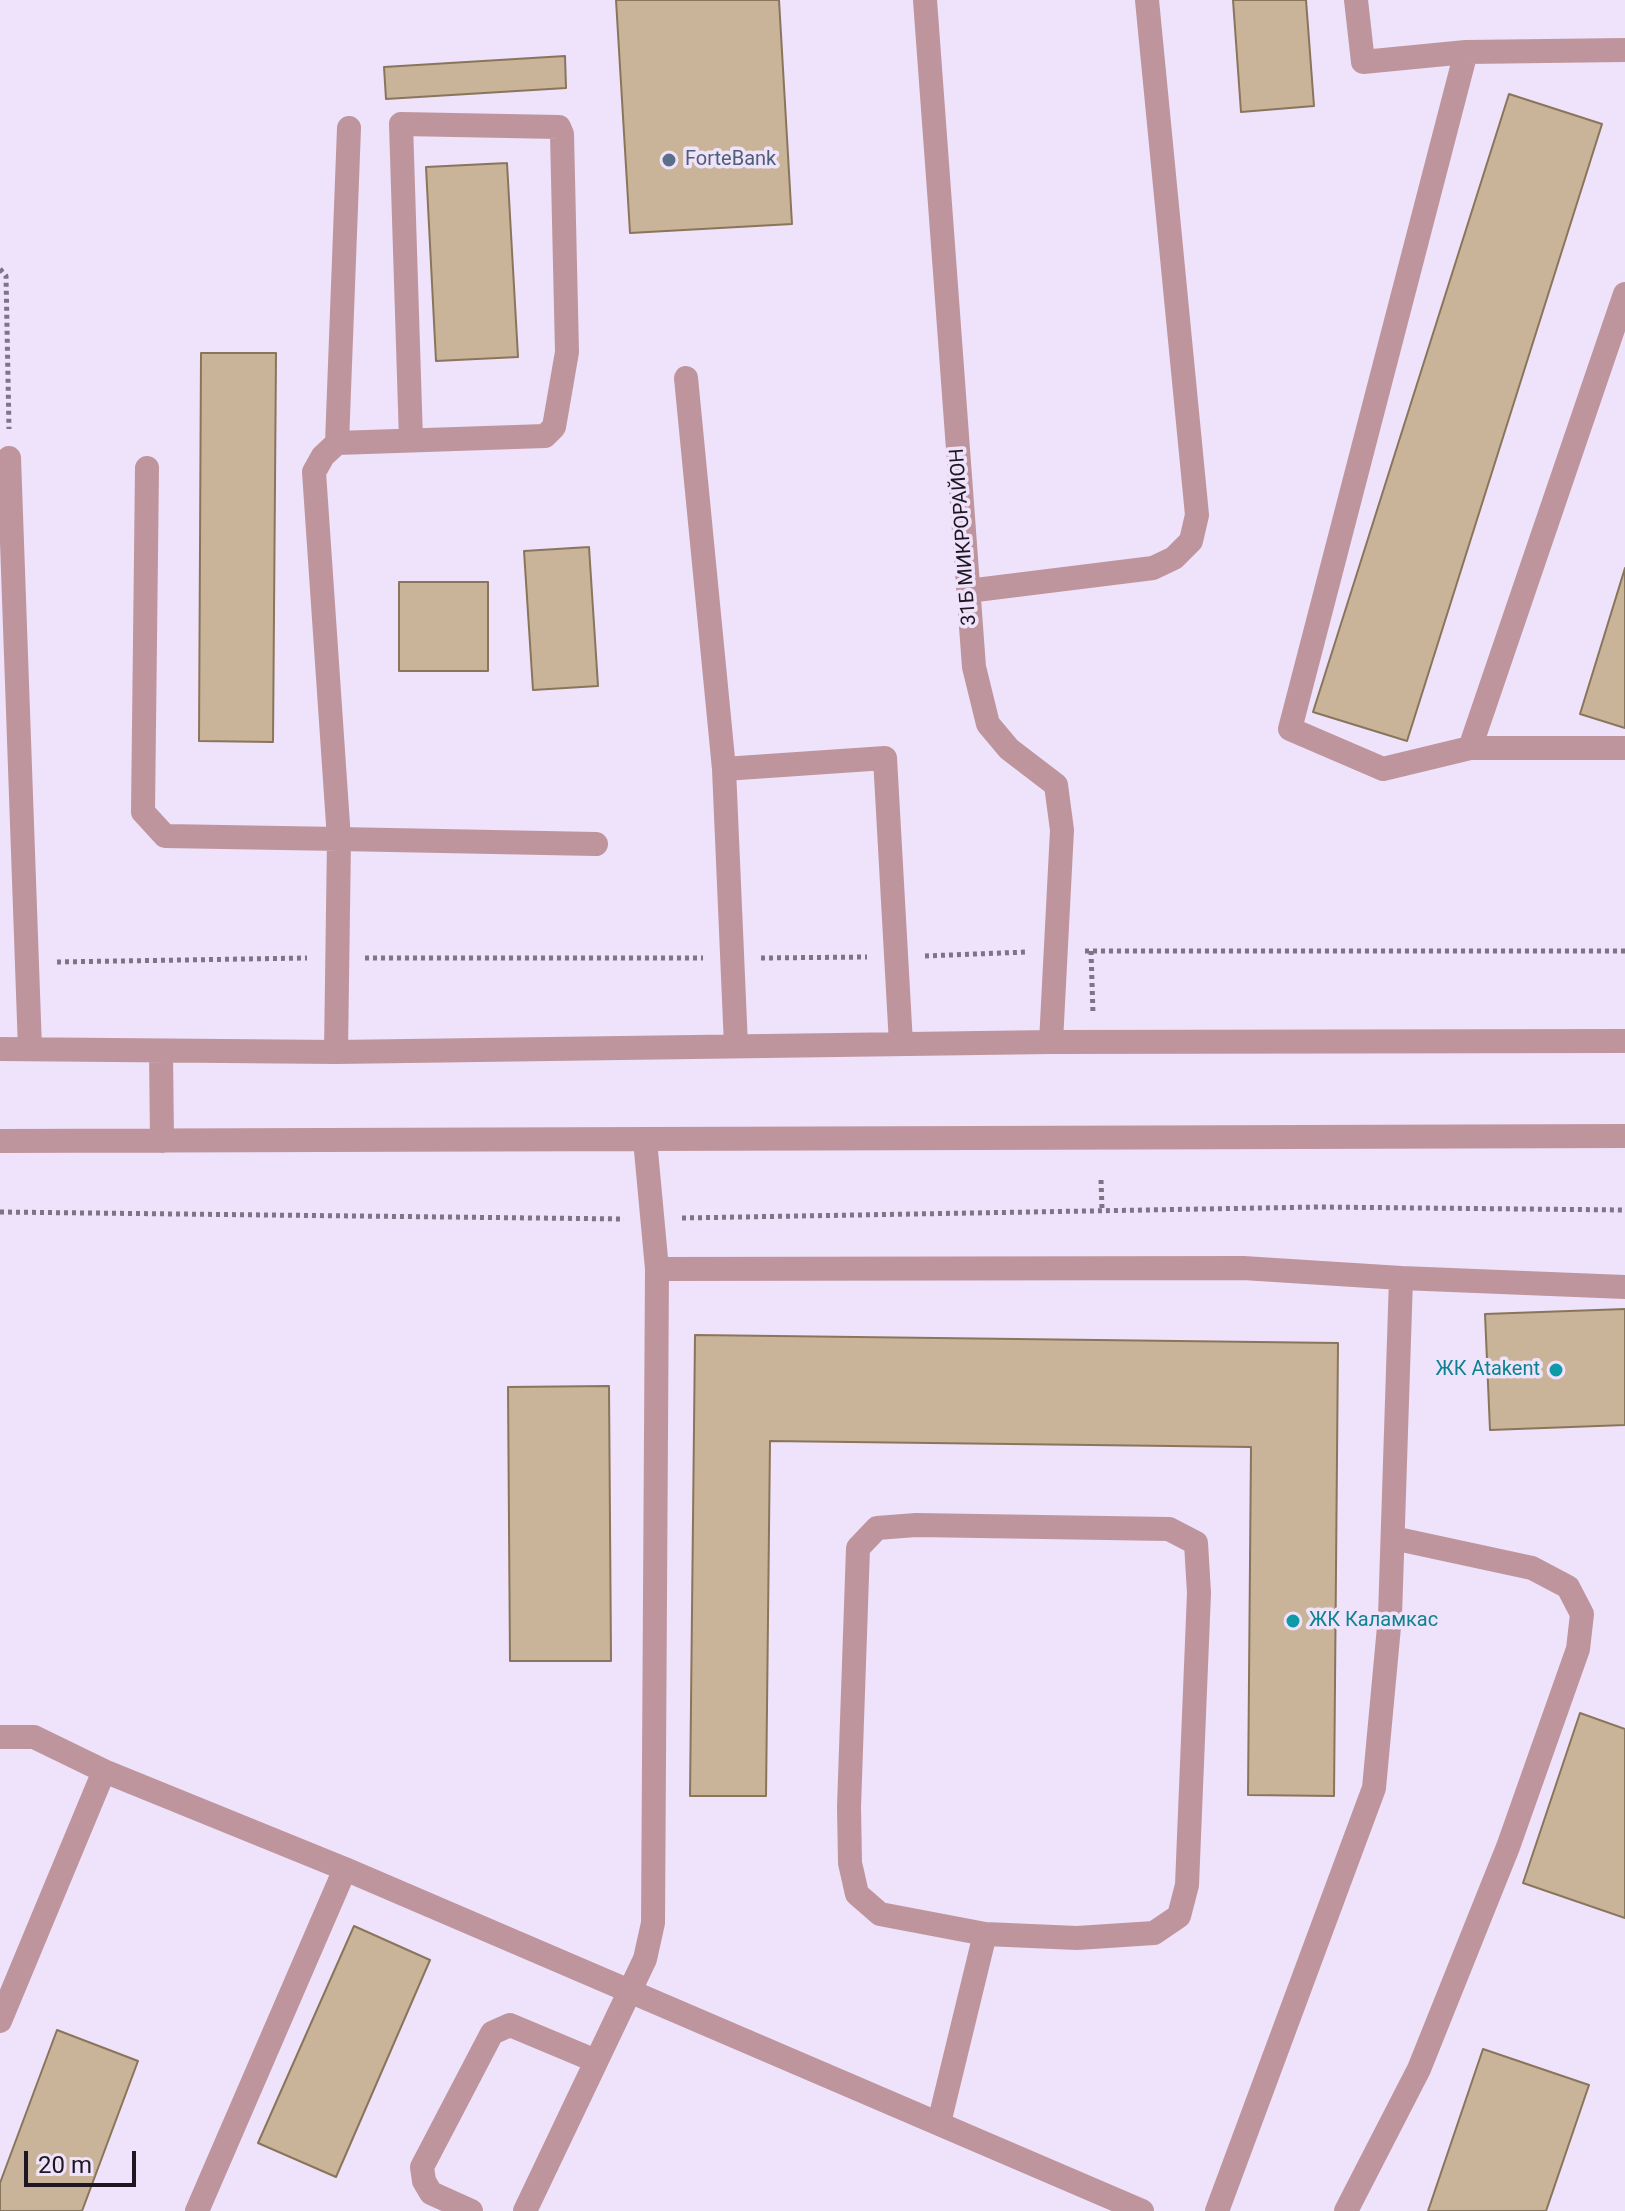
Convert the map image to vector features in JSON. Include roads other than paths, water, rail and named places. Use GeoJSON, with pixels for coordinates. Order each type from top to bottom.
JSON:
{"type":"FeatureCollection","features":[{"type":"Feature","properties":{"kind":"street","name":"31Б МИКРОРАЙОН"},"geometry":{"type":"LineString","coordinates":[[925,0],[974,667],[988,724],[1009,749],[1056,785],[1062,830],[1051,1042]]}},
{"type":"Feature","properties":{"kind":"street"},"geometry":{"type":"LineString","coordinates":[[968,591],[1153,568],[1174,558],[1191,541],[1197,515],[1147,0]]}},
{"type":"Feature","properties":{"kind":"street"},"geometry":{"type":"LineString","coordinates":[[1356,0],[1363,62],[1466,52],[1625,50]]}},
{"type":"Feature","properties":{"kind":"street"},"geometry":{"type":"LineString","coordinates":[[1466,52],[1290,729],[1383,769],[1470,748],[1625,748]]}},
{"type":"Feature","properties":{"kind":"street"},"geometry":{"type":"LineString","coordinates":[[336,1052],[339,839],[314,472],[323,456],[337,443],[545,436],[554,427],[567,352],[562,134],[559,127],[401,124],[411,440]]}},
{"type":"Feature","properties":{"kind":"street"},"geometry":{"type":"LineString","coordinates":[[337,443],[349,128]]}},
{"type":"Feature","properties":{"kind":"street"},"geometry":{"type":"LineString","coordinates":[[1470,748],[1625,294]]}},
{"type":"Feature","properties":{"kind":"street"},"geometry":{"type":"LineString","coordinates":[[686,378],[724,769],[736,1046]]}},
{"type":"Feature","properties":{"kind":"street"},"geometry":{"type":"LineString","coordinates":[[9,458],[12,870],[27,962],[30,1049]]}},
{"type":"Feature","properties":{"kind":"street"},"geometry":{"type":"LineString","coordinates":[[147,468],[143,812],[165,836],[596,844]]}},
{"type":"Feature","properties":{"kind":"street"},"geometry":{"type":"LineString","coordinates":[[724,769],[885,758],[901,1044]]}},
{"type":"Feature","properties":{"kind":"street"},"geometry":{"type":"LineString","coordinates":[[0,1049],[336,1052],[1051,1042],[1625,1041]]}},
{"type":"Feature","properties":{"kind":"street"},"geometry":{"type":"LineString","coordinates":[[161,1051],[162,1141]]}},
{"type":"Feature","properties":{"kind":"street"},"geometry":{"type":"LineString","coordinates":[[0,1141],[1625,1136]]}},
{"type":"Feature","properties":{"kind":"street"},"geometry":{"type":"LineString","coordinates":[[525,2211],[645,1959],[653,1923],[657,1269],[645,1140]]}},
{"type":"Feature","properties":{"kind":"street"},"geometry":{"type":"LineString","coordinates":[[657,1269],[1243,1268],[1625,1287]]}},
{"type":"Feature","properties":{"kind":"street"},"geometry":{"type":"LineString","coordinates":[[1217,2211],[1374,1788],[1390,1616],[1401,1278]]}},
{"type":"Feature","properties":{"kind":"street"},"geometry":{"type":"LineString","coordinates":[[916,1525],[1169,1529],[1196,1543],[1199,1593],[1190,1852],[1187,1885],[1179,1916],[1154,1933],[1077,1938],[985,1934],[880,1914],[857,1894],[850,1863],[849,1807],[858,1548],[877,1528],[916,1525]]}},
{"type":"Feature","properties":{"kind":"street"},"geometry":{"type":"LineString","coordinates":[[1346,2211],[1419,2069],[1502,1861],[1578,1649],[1582,1614],[1568,1587],[1532,1568],[1393,1538]]}},
{"type":"Feature","properties":{"kind":"street"},"geometry":{"type":"LineString","coordinates":[[0,1737],[34,1737],[104,1771],[345,1869],[1142,2211]]}},
{"type":"Feature","properties":{"kind":"street"},"geometry":{"type":"LineString","coordinates":[[0,2021],[104,1771]]}},
{"type":"Feature","properties":{"kind":"street"},"geometry":{"type":"LineString","coordinates":[[197,2211],[345,1869]]}},
{"type":"Feature","properties":{"kind":"street"},"geometry":{"type":"LineString","coordinates":[[939,2123],[985,1934]]}},
{"type":"Feature","properties":{"kind":"street"},"geometry":{"type":"LineString","coordinates":[[471,2211],[431,2193],[424,2181],[422,2167],[492,2033],[510,2025],[596,2061]]}},
{"type":"Feature","properties":{"kind":"place","name":"ForteBank"},"geometry":{"type":"Point","coordinates":[669,160]}},
{"type":"Feature","properties":{"kind":"place","name":"ЖК Atakent"},"geometry":{"type":"Point","coordinates":[1556,1370]}},
{"type":"Feature","properties":{"kind":"place","name":"ЖК Каламкас"},"geometry":{"type":"Point","coordinates":[1293,1621]}}]}
